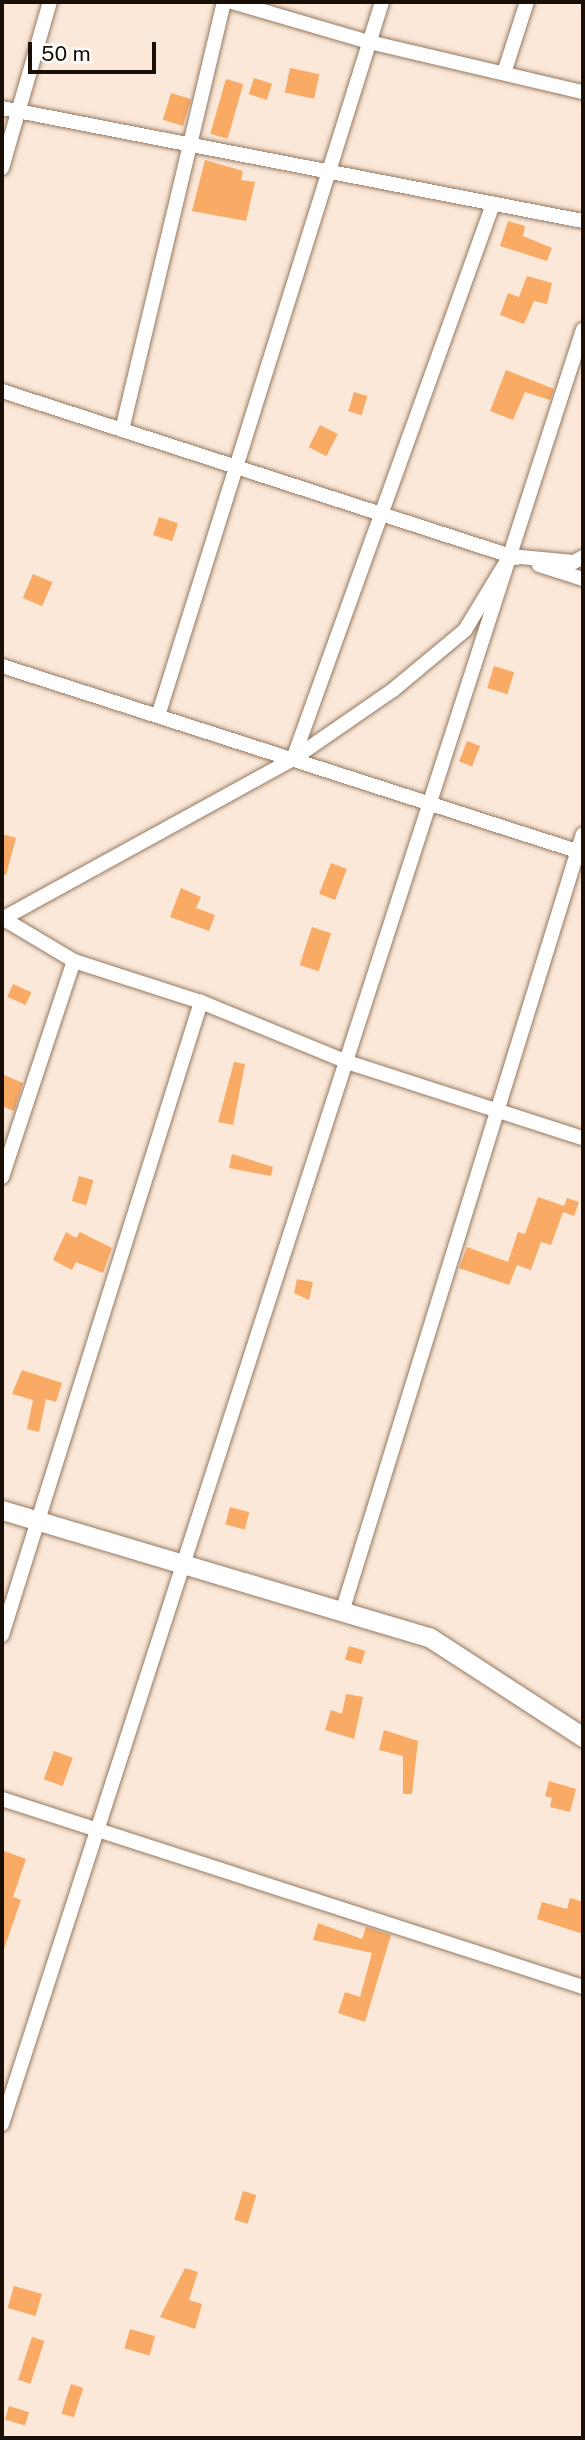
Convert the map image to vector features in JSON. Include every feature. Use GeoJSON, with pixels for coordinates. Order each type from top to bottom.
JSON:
{"type":"FeatureCollection","features":[{"type":"Feature","properties":{"kind":"street"},"geometry":{"type":"LineString","coordinates":[[2,168],[50,2]]}},
{"type":"Feature","properties":{"kind":"street"},"geometry":{"type":"LineString","coordinates":[[122,430],[224,2]]}},
{"type":"Feature","properties":{"kind":"street"},"geometry":{"type":"LineString","coordinates":[[232,2],[369,42],[583,92]]}},
{"type":"Feature","properties":{"kind":"street"},"geometry":{"type":"LineString","coordinates":[[159,716],[382,2]]}},
{"type":"Feature","properties":{"kind":"street"},"geometry":{"type":"LineString","coordinates":[[504,73],[527,2]]}},
{"type":"Feature","properties":{"kind":"street"},"geometry":{"type":"LineString","coordinates":[[2,108],[583,221]]}},
{"type":"Feature","properties":{"kind":"street"},"geometry":{"type":"LineString","coordinates":[[293,759],[493,204]]}},
{"type":"Feature","properties":{"kind":"street"},"geometry":{"type":"LineString","coordinates":[[2,2124],[583,330]]}},
{"type":"Feature","properties":{"kind":"street"},"geometry":{"type":"LineString","coordinates":[[2,391],[583,579]]}},
{"type":"Feature","properties":{"kind":"street"},"geometry":{"type":"LineString","coordinates":[[510,556],[574,562],[583,557]]}},
{"type":"Feature","properties":{"kind":"street"},"geometry":{"type":"LineString","coordinates":[[2,918],[293,759],[393,690],[465,630],[510,556]]}},
{"type":"Feature","properties":{"kind":"street"},"geometry":{"type":"LineString","coordinates":[[2,666],[580,852]]}},
{"type":"Feature","properties":{"kind":"street"},"geometry":{"type":"LineString","coordinates":[[342,1612],[495,1110],[580,852],[583,834]]}},
{"type":"Feature","properties":{"kind":"street"},"geometry":{"type":"LineString","coordinates":[[2,918],[74,961],[201,1002],[346,1062],[583,1138]]}},
{"type":"Feature","properties":{"kind":"street"},"geometry":{"type":"LineString","coordinates":[[2,1177],[74,961]]}},
{"type":"Feature","properties":{"kind":"street"},"geometry":{"type":"LineString","coordinates":[[2,1635],[201,1002]]}},
{"type":"Feature","properties":{"kind":"street"},"geometry":{"type":"LineString","coordinates":[[2,1510],[429,1637],[583,1737]]}},
{"type":"Feature","properties":{"kind":"street"},"geometry":{"type":"LineString","coordinates":[[2,1799],[583,1987]]}},
{"type":"Feature","properties":{"kind":"street"},"geometry":{"type":"LineString","coordinates":[[2,2085],[19,2071]]}},
{"type":"Feature","properties":{"kind":"building"},"geometry":{"type":"Polygon","coordinates":[[[290,68],[319,74],[314,99],[285,92],[290,68]]]}},
{"type":"Feature","properties":{"kind":"building"},"geometry":{"type":"Polygon","coordinates":[[[254,78],[272,84],[267,100],[249,94],[254,78]]]}},
{"type":"Feature","properties":{"kind":"building"},"geometry":{"type":"Polygon","coordinates":[[[226,79],[243,84],[228,139],[210,134],[226,79]]]}},
{"type":"Feature","properties":{"kind":"building"},"geometry":{"type":"Polygon","coordinates":[[[171,93],[191,99],[183,126],[163,120],[171,93]]]}},
{"type":"Feature","properties":{"kind":"building"},"geometry":{"type":"Polygon","coordinates":[[[205,160],[243,171],[241,180],[255,182],[246,221],[192,211],[205,160]]]}},
{"type":"Feature","properties":{"kind":"building"},"geometry":{"type":"Polygon","coordinates":[[[508,221],[525,226],[523,236],[552,248],[547,261],[500,246],[508,221]]]}},
{"type":"Feature","properties":{"kind":"building"},"geometry":{"type":"Polygon","coordinates":[[[527,276],[552,283],[547,304],[534,301],[524,324],[500,315],[508,293],[519,297],[527,276]]]}},
{"type":"Feature","properties":{"kind":"building"},"geometry":{"type":"Polygon","coordinates":[[[506,370],[554,389],[550,400],[525,392],[513,420],[490,411],[506,370]]]}},
{"type":"Feature","properties":{"kind":"building"},"geometry":{"type":"Polygon","coordinates":[[[354,392],[367,396],[362,415],[348,411],[354,392]]]}},
{"type":"Feature","properties":{"kind":"building"},"geometry":{"type":"Polygon","coordinates":[[[320,425],[338,434],[326,456],[309,447],[320,425]]]}},
{"type":"Feature","properties":{"kind":"building"},"geometry":{"type":"Polygon","coordinates":[[[159,517],[178,523],[172,541],[153,535],[159,517]]]}},
{"type":"Feature","properties":{"kind":"building"},"geometry":{"type":"Polygon","coordinates":[[[33,574],[52,582],[42,606],[23,598],[33,574]]]}},
{"type":"Feature","properties":{"kind":"building"},"geometry":{"type":"Polygon","coordinates":[[[494,666],[514,672],[507,694],[487,688],[494,666]]]}},
{"type":"Feature","properties":{"kind":"building"},"geometry":{"type":"Polygon","coordinates":[[[467,741],[480,746],[472,767],[459,762],[467,741]]]}},
{"type":"Feature","properties":{"kind":"building"},"geometry":{"type":"Polygon","coordinates":[[[2,834],[16,838],[6,875],[2,874],[2,834]]]}},
{"type":"Feature","properties":{"kind":"building"},"geometry":{"type":"Polygon","coordinates":[[[331,863],[347,869],[335,900],[319,894],[331,863]]]}},
{"type":"Feature","properties":{"kind":"building"},"geometry":{"type":"Polygon","coordinates":[[[181,888],[201,897],[196,908],[215,915],[209,931],[170,917],[181,888]]]}},
{"type":"Feature","properties":{"kind":"building"},"geometry":{"type":"Polygon","coordinates":[[[312,927],[331,933],[319,971],[300,965],[312,927]]]}},
{"type":"Feature","properties":{"kind":"building"},"geometry":{"type":"Polygon","coordinates":[[[13,984],[31,992],[26,1005],[7,997],[13,984]]]}},
{"type":"Feature","properties":{"kind":"building"},"geometry":{"type":"Polygon","coordinates":[[[234,1062],[245,1064],[233,1125],[218,1122],[234,1062]]]}},
{"type":"Feature","properties":{"kind":"building"},"geometry":{"type":"Polygon","coordinates":[[[2,1074],[23,1083],[14,1111],[2,1106],[2,1074]]]}},
{"type":"Feature","properties":{"kind":"building"},"geometry":{"type":"Polygon","coordinates":[[[232,1154],[273,1167],[271,1176],[229,1168],[232,1154]]]}},
{"type":"Feature","properties":{"kind":"building"},"geometry":{"type":"Polygon","coordinates":[[[79,1176],[93,1180],[86,1205],[72,1201],[79,1176]]]}},
{"type":"Feature","properties":{"kind":"building"},"geometry":{"type":"Polygon","coordinates":[[[538,1197],[564,1206],[567,1198],[579,1202],[574,1216],[563,1212],[551,1245],[541,1242],[531,1270],[517,1265],[509,1285],[459,1268],[467,1247],[508,1262],[518,1232],[525,1234],[538,1197]]]}},
{"type":"Feature","properties":{"kind":"building"},"geometry":{"type":"Polygon","coordinates":[[[66,1232],[76,1238],[80,1232],[112,1248],[103,1273],[76,1262],[72,1270],[53,1260],[66,1232]]]}},
{"type":"Feature","properties":{"kind":"building"},"geometry":{"type":"Polygon","coordinates":[[[297,1279],[313,1282],[309,1300],[294,1293],[297,1279]]]}},
{"type":"Feature","properties":{"kind":"building"},"geometry":{"type":"Polygon","coordinates":[[[22,1370],[62,1383],[56,1402],[46,1399],[39,1432],[27,1429],[33,1400],[12,1394],[22,1370]]]}},
{"type":"Feature","properties":{"kind":"building"},"geometry":{"type":"Polygon","coordinates":[[[230,1507],[249,1512],[245,1530],[225,1524],[230,1507]]]}},
{"type":"Feature","properties":{"kind":"building"},"geometry":{"type":"Polygon","coordinates":[[[349,1646],[365,1651],[361,1664],[345,1659],[349,1646]]]}},
{"type":"Feature","properties":{"kind":"building"},"geometry":{"type":"Polygon","coordinates":[[[346,1694],[363,1697],[354,1739],[325,1730],[331,1710],[342,1714],[346,1694]]]}},
{"type":"Feature","properties":{"kind":"building"},"geometry":{"type":"Polygon","coordinates":[[[384,1730],[418,1741],[412,1794],[403,1794],[403,1756],[379,1750],[384,1730]]]}},
{"type":"Feature","properties":{"kind":"building"},"geometry":{"type":"Polygon","coordinates":[[[54,1751],[73,1758],[63,1786],[44,1779],[54,1751]]]}},
{"type":"Feature","properties":{"kind":"building"},"geometry":{"type":"Polygon","coordinates":[[[549,1781],[576,1789],[570,1812],[550,1807],[552,1798],[545,1796],[549,1781]]]}},
{"type":"Feature","properties":{"kind":"building"},"geometry":{"type":"Polygon","coordinates":[[[4,1851],[26,1859],[13,1897],[21,1900],[4,1949],[4,1851]]]}},
{"type":"Feature","properties":{"kind":"building"},"geometry":{"type":"Polygon","coordinates":[[[570,1898],[583,1902],[583,1934],[537,1919],[542,1902],[567,1909],[570,1898]]]}},
{"type":"Feature","properties":{"kind":"building"},"geometry":{"type":"Polygon","coordinates":[[[318,1923],[362,1939],[366,1927],[391,1935],[365,2022],[338,2013],[345,1992],[360,1997],[372,1953],[313,1940],[318,1923]]]}},
{"type":"Feature","properties":{"kind":"building"},"geometry":{"type":"Polygon","coordinates":[[[243,2191],[256,2195],[248,2224],[234,2220],[243,2191]]]}},
{"type":"Feature","properties":{"kind":"building"},"geometry":{"type":"Polygon","coordinates":[[[185,2268],[198,2272],[189,2300],[202,2304],[195,2329],[160,2317],[185,2268]]]}},
{"type":"Feature","properties":{"kind":"building"},"geometry":{"type":"Polygon","coordinates":[[[14,2286],[42,2294],[36,2316],[8,2308],[14,2286]]]}},
{"type":"Feature","properties":{"kind":"building"},"geometry":{"type":"Polygon","coordinates":[[[130,2329],[155,2336],[149,2355],[124,2348],[130,2329]]]}},
{"type":"Feature","properties":{"kind":"building"},"geometry":{"type":"Polygon","coordinates":[[[32,2337],[44,2341],[30,2384],[18,2380],[32,2337]]]}},
{"type":"Feature","properties":{"kind":"building"},"geometry":{"type":"Polygon","coordinates":[[[71,2384],[83,2388],[74,2417],[61,2413],[71,2384]]]}},
{"type":"Feature","properties":{"kind":"building"},"geometry":{"type":"Polygon","coordinates":[[[9,2406],[29,2412],[25,2426],[5,2419],[9,2406]]]}}]}
